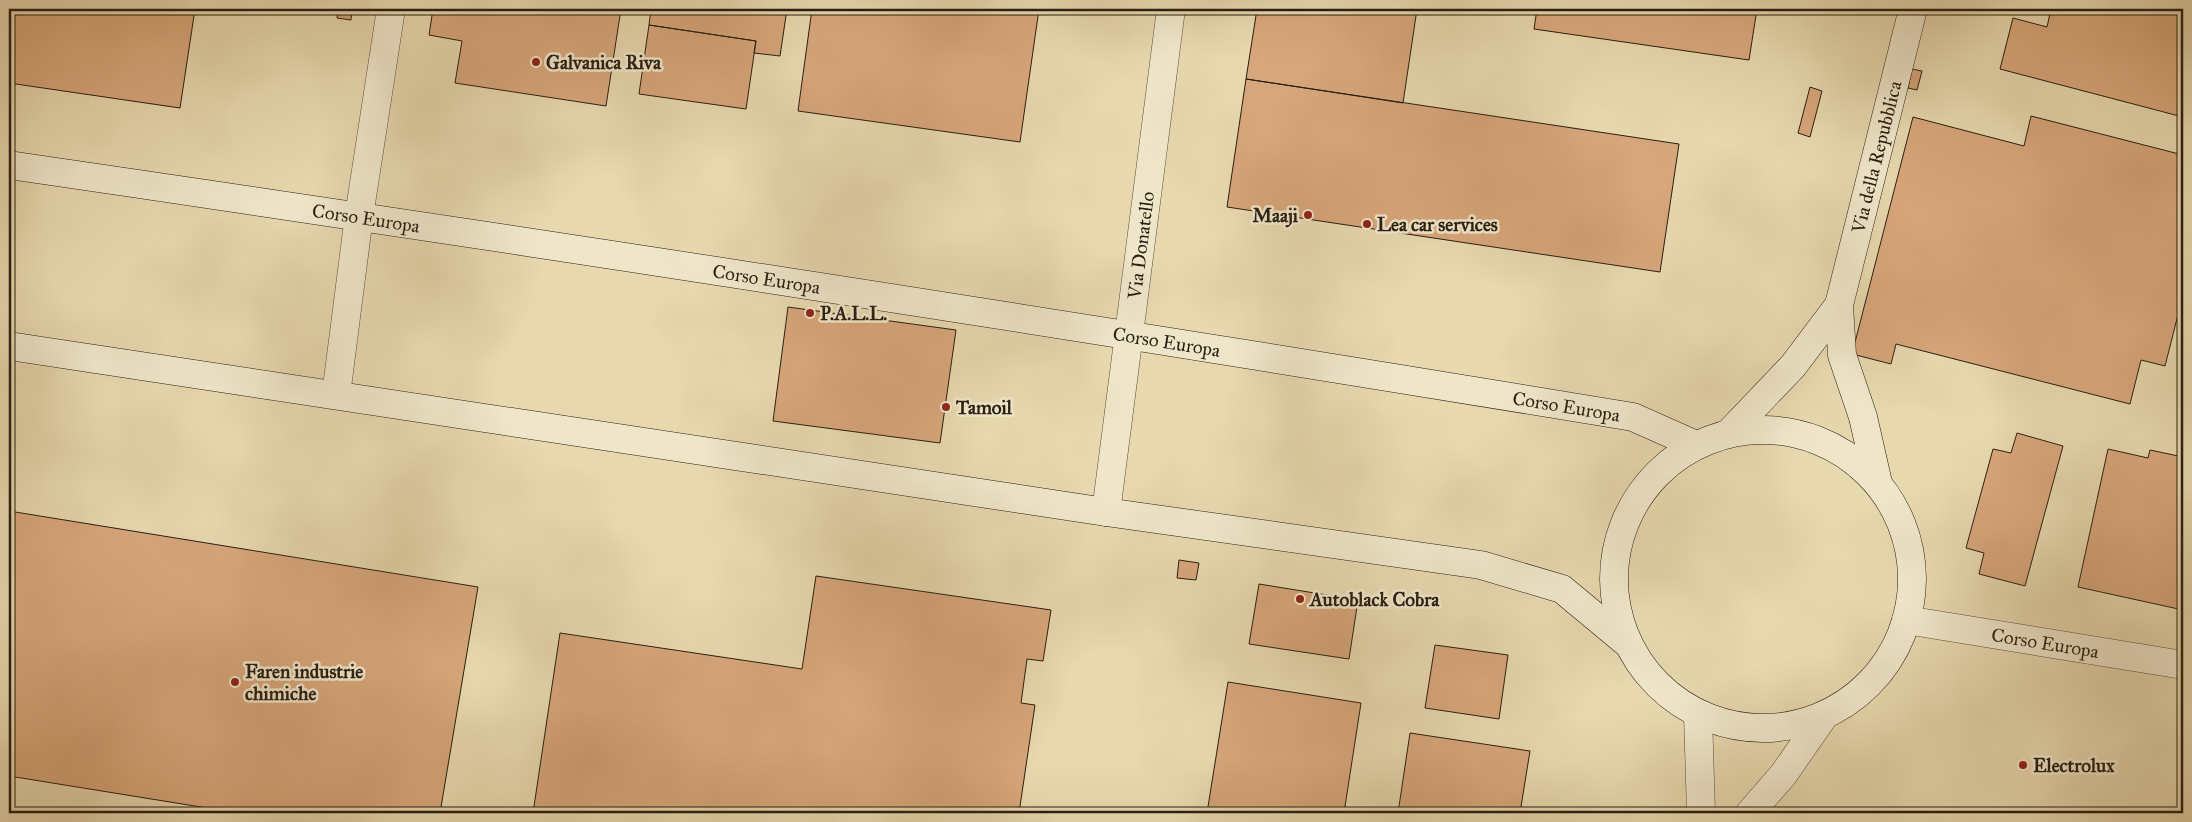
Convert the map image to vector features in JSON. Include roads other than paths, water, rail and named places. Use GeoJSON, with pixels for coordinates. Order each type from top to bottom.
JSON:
{"type":"FeatureCollection","features":[{"type":"Feature","properties":{"kind":"street"},"geometry":{"type":"LineString","coordinates":[[336,395],[359,216],[391,9]]}},
{"type":"Feature","properties":{"kind":"street","name":"Via Donatello"},"geometry":{"type":"LineString","coordinates":[[1106,512],[1171,9]]}},
{"type":"Feature","properties":{"kind":"street","name":"Via della Repubblica"},"geometry":{"type":"LineString","coordinates":[[1878,484],[1863,417],[1842,355],[1839,305],[1913,9]]}},
{"type":"Feature","properties":{"kind":"street","name":"Corso Europa"},"geometry":{"type":"LineString","coordinates":[[9,165],[359,216],[1130,334],[1633,417],[1696,445]]}},
{"type":"Feature","properties":{"kind":"street","name":"Via della Repubblica"},"geometry":{"type":"LineString","coordinates":[[1729,433],[1793,366],[1839,305]]}},
{"type":"Feature","properties":{"kind":"street"},"geometry":{"type":"LineString","coordinates":[[9,346],[1106,512],[1481,565],[1562,589],[1627,643],[1656,686],[1698,715],[1740,728],[1783,728],[1824,716],[1861,693],[1889,660],[1906,620],[1912,594],[1912,567],[1899,518],[1878,484],[1847,456],[1810,437],[1770,430],[1729,433],[1696,445],[1658,472],[1630,509],[1615,553],[1614,599],[1627,643]]}},
{"type":"Feature","properties":{"kind":"street","name":"Corso Europa"},"geometry":{"type":"LineString","coordinates":[[1906,620],[2183,665]]}},
{"type":"Feature","properties":{"kind":"street"},"geometry":{"type":"LineString","coordinates":[[1698,715],[1701,813]]}},
{"type":"Feature","properties":{"kind":"street"},"geometry":{"type":"LineString","coordinates":[[1750,813],[1783,775],[1824,716]]}},
{"type":"Feature","properties":{"kind":"place","name":"Galvanica Riva"},"geometry":{"type":"Point","coordinates":[536,62]}},
{"type":"Feature","properties":{"kind":"place","name":"Maaji"},"geometry":{"type":"Point","coordinates":[1308,215]}},
{"type":"Feature","properties":{"kind":"place","name":"Lea car services"},"geometry":{"type":"Point","coordinates":[1367,224]}},
{"type":"Feature","properties":{"kind":"place","name":"P.A.L.L."},"geometry":{"type":"Point","coordinates":[810,313]}},
{"type":"Feature","properties":{"kind":"place","name":"Tamoil"},"geometry":{"type":"Point","coordinates":[946,407]}},
{"type":"Feature","properties":{"kind":"place","name":"Autoblack Cobra"},"geometry":{"type":"Point","coordinates":[1300,599]}},
{"type":"Feature","properties":{"kind":"place","name":"Faren industrie chimiche"},"geometry":{"type":"Point","coordinates":[235,682]}},
{"type":"Feature","properties":{"kind":"place","name":"Electrolux"},"geometry":{"type":"Point","coordinates":[2023,765]}}]}
